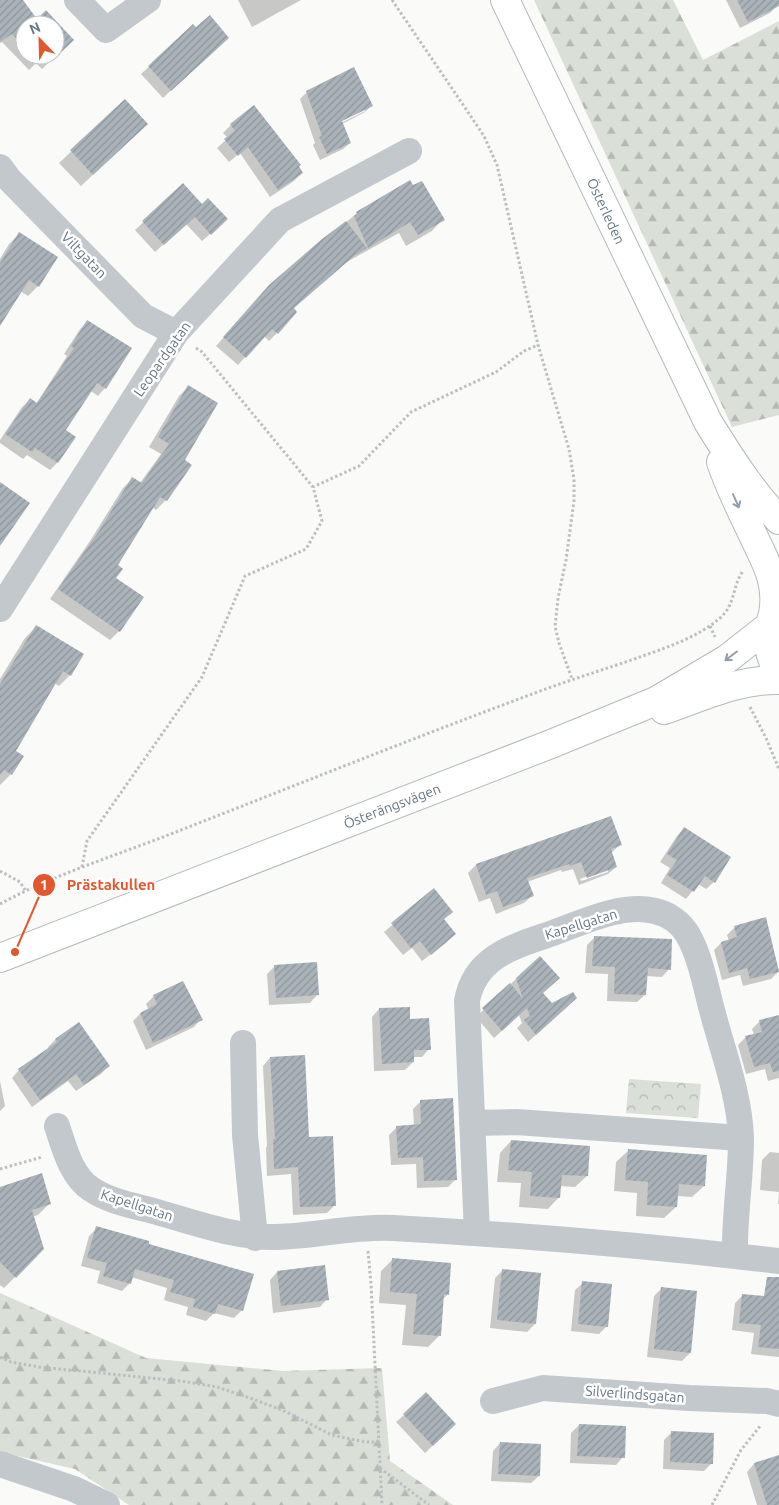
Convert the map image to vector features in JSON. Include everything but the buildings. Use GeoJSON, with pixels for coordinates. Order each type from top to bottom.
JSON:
{"type":"FeatureCollection","features":[{"type":"Feature","properties":{"kind":"street"},"geometry":{"type":"LineString","coordinates":[[77,0],[106,30],[148,0]]}},
{"type":"Feature","properties":{"kind":"street","name":"Österleden"},"geometry":{"type":"LineString","coordinates":[[505,0],[708,422],[739,470],[779,520]]}},
{"type":"Feature","properties":{"kind":"street","name":"Leopardgatan"},"geometry":{"type":"LineString","coordinates":[[0,609],[176,333],[280,220],[410,152]]}},
{"type":"Feature","properties":{"kind":"street","name":"Viltgatan"},"geometry":{"type":"LineString","coordinates":[[3,178],[143,316],[176,333]]}},
{"type":"Feature","properties":{"kind":"street","name":"Österleden"},"geometry":{"type":"LineString","coordinates":[[708,422],[724,470],[765,558],[773,583],[776,599],[769,651],[779,673]]}},
{"type":"Feature","properties":{"kind":"street","name":"Österängsvägen"},"geometry":{"type":"LineString","coordinates":[[0,958],[542,748],[656,701],[728,659],[774,615]]}},
{"type":"Feature","properties":{"kind":"street","name":"Österängsvägen"},"geometry":{"type":"LineString","coordinates":[[0,971],[659,712],[739,684],[763,680],[779,680]]}},
{"type":"Feature","properties":{"kind":"street","name":"Kapellgatan"},"geometry":{"type":"LineString","coordinates":[[477,1233],[467,1001],[470,989],[483,967],[506,950],[606,915],[640,909],[656,911],[669,917],[681,926],[688,936],[703,976],[738,1108],[741,1138],[734,1228],[735,1256]]}},
{"type":"Feature","properties":{"kind":"street"},"geometry":{"type":"LineString","coordinates":[[243,1043],[245,1135],[255,1238]]}},
{"type":"Feature","properties":{"kind":"street"},"geometry":{"type":"LineString","coordinates":[[472,1124],[516,1122],[741,1138]]}},
{"type":"Feature","properties":{"kind":"street","name":"Kapellgatan"},"geometry":{"type":"LineString","coordinates":[[57,1126],[76,1174],[89,1188],[102,1196],[255,1238],[366,1228],[477,1233],[779,1261]]}},
{"type":"Feature","properties":{"kind":"street","name":"Silverlindsgatan"},"geometry":{"type":"LineString","coordinates":[[493,1401],[543,1388],[689,1398],[767,1401],[779,1404]]}},
{"type":"Feature","properties":{"kind":"street"},"geometry":{"type":"LineString","coordinates":[[0,1464],[74,1489],[107,1505]]}},
{"type":"Feature","properties":{"kind":"path"},"geometry":{"type":"LineString","coordinates":[[392,0],[484,136],[497,164],[538,346],[569,448],[574,479],[574,501],[555,626],[572,679]]}},
{"type":"Feature","properties":{"kind":"path"},"geometry":{"type":"LineString","coordinates":[[82,868],[87,841],[202,677],[245,576],[306,549],[322,521],[313,487],[202,352],[176,333]]}},
{"type":"Feature","properties":{"kind":"path"},"geometry":{"type":"LineString","coordinates":[[313,487],[359,466],[411,412],[496,372],[524,351],[538,346]]}},
{"type":"Feature","properties":{"kind":"path"},"geometry":{"type":"LineString","coordinates":[[0,904],[25,890],[360,760],[572,679],[662,649],[710,626],[727,610],[732,601],[741,572],[754,562],[765,558]]}},
{"type":"Feature","properties":{"kind":"path"},"geometry":{"type":"LineString","coordinates":[[0,871],[20,882],[25,890]]}},
{"type":"Feature","properties":{"kind":"path"},"geometry":{"type":"LineString","coordinates":[[0,1170],[65,1150]]}},
{"type":"Feature","properties":{"kind":"path"},"geometry":{"type":"LineString","coordinates":[[366,1228],[371,1284],[382,1505]]}},
{"type":"Feature","properties":{"kind":"path"},"geometry":{"type":"LineString","coordinates":[[0,1357],[11,1362],[38,1367],[181,1381],[217,1387],[282,1410],[332,1435],[365,1442],[378,1442]]}},
{"type":"Feature","properties":{"kind":"path"},"geometry":{"type":"LineString","coordinates":[[712,1505],[741,1450],[779,1404]]}},
{"type":"Feature","properties":{"kind":"path"},"geometry":{"type":"LineString","coordinates":[[380,1468],[429,1505]]}},
{"type":"Feature","properties":{"kind":"green space"},"geometry":{"type":"Polygon","coordinates":[[[534,0],[673,0],[703,60],[779,21],[779,415],[732,427],[534,0]]]}},
{"type":"Feature","properties":{"kind":"green space"},"geometry":{"type":"Polygon","coordinates":[[[629,1079],[701,1084],[698,1118],[626,1113],[629,1079]]]}},
{"type":"Feature","properties":{"kind":"green space"},"geometry":{"type":"Polygon","coordinates":[[[0,1293],[146,1358],[283,1371],[382,1368],[390,1461],[453,1505],[129,1505],[75,1469],[0,1452],[0,1293]]]}},
{"type":"Feature","properties":{"kind":"place","name":"Prästakullen"},"geometry":{"type":"Point","coordinates":[15,952]}}]}
